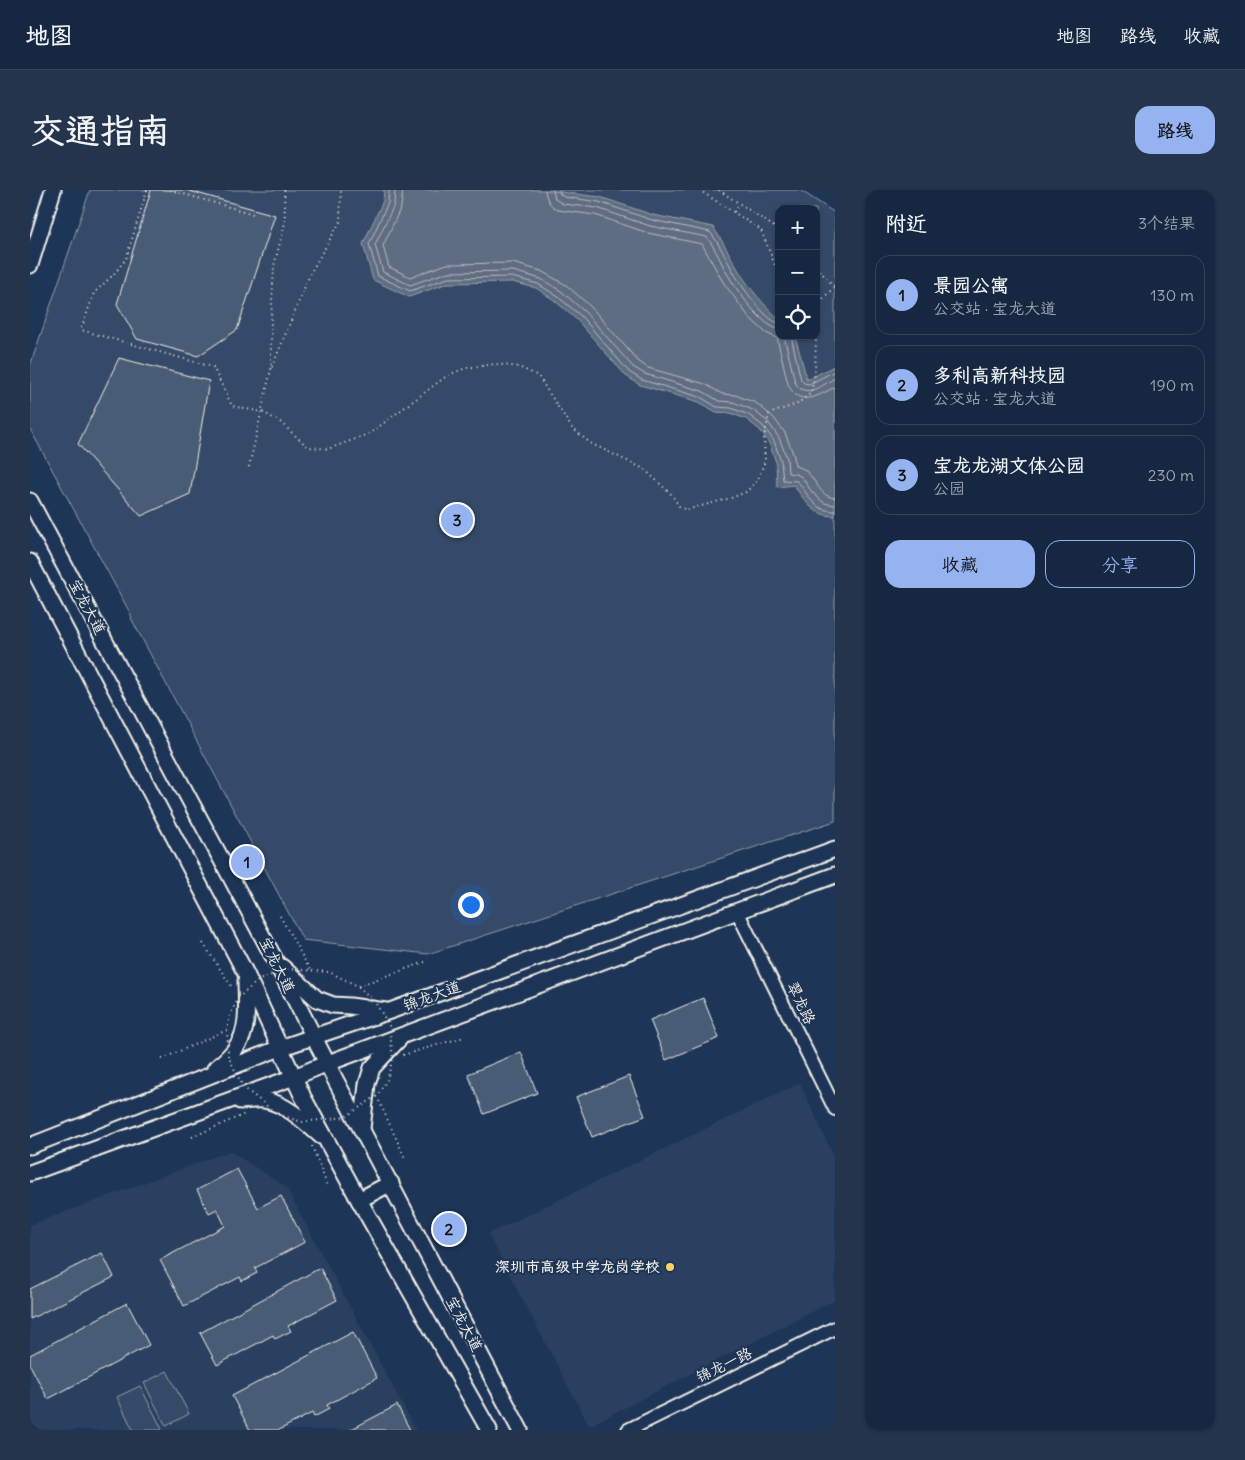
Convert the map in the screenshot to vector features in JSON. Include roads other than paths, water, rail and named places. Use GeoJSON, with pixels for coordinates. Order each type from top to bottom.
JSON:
{"type":"FeatureCollection","features":[{"type":"Feature","properties":{"kind":"main road"},"geometry":{"type":"LineString","coordinates":[[30,265],[53,190]]}},
{"type":"Feature","properties":{"kind":"main road","name":"宝龙大道"},"geometry":{"type":"LineString","coordinates":[[30,501],[274,958],[336,1081],[520,1430]]}},
{"type":"Feature","properties":{"kind":"main road","name":"宝龙大道"},"geometry":{"type":"LineString","coordinates":[[30,562],[246,974],[294,1077],[328,1142],[489,1430]]}},
{"type":"Feature","properties":{"kind":"main road","name":"锦龙大道"},"geometry":{"type":"LineString","coordinates":[[30,1146],[280,1048],[390,1011],[835,849]]}},
{"type":"Feature","properties":{"kind":"main road","name":"锦龙大道"},"geometry":{"type":"LineString","coordinates":[[30,1173],[294,1077],[328,1062],[737,911],[834,880]]}},
{"type":"Feature","properties":{"kind":"main road"},"geometry":{"type":"LineString","coordinates":[[274,958],[290,975],[318,998],[333,1005],[390,1011]]}},
{"type":"Feature","properties":{"kind":"main road"},"geometry":{"type":"LineString","coordinates":[[206,1076],[238,1046],[244,1032],[246,974]]}},
{"type":"Feature","properties":{"kind":"main road"},"geometry":{"type":"LineString","coordinates":[[362,1130],[367,1084],[372,1068],[402,1035]]}},
{"type":"Feature","properties":{"kind":"main road"},"geometry":{"type":"LineString","coordinates":[[223,1102],[264,1100],[277,1104],[311,1127],[328,1142]]}},
{"type":"Feature","properties":{"kind":"main road"},"geometry":{"type":"LineString","coordinates":[[359,1200],[391,1183]]}},
{"type":"Feature","properties":{"kind":"street","name":"翠龙路"},"geometry":{"type":"LineString","coordinates":[[737,911],[835,1109]]}},
{"type":"Feature","properties":{"kind":"street","name":"锦龙一路"},"geometry":{"type":"LineString","coordinates":[[628,1430],[835,1328]]}},
{"type":"Feature","properties":{"kind":"water"},"geometry":{"type":"Polygon","coordinates":[[[384,190],[544,190],[600,197],[653,215],[713,227],[748,284],[775,315],[775,340],[796,340],[807,380],[834,366],[835,516],[815,510],[806,502],[794,485],[777,487],[776,462],[769,443],[760,430],[746,419],[730,413],[716,412],[699,402],[640,385],[626,376],[577,320],[554,300],[536,288],[512,282],[448,283],[409,297],[373,280],[363,244],[383,201],[384,190]]]}},
{"type":"Feature","properties":{"kind":"place","name":"宝龙龙湖文体公园"},"geometry":{"type":"Point","coordinates":[457,520]}},
{"type":"Feature","properties":{"kind":"place","name":"景园公寓"},"geometry":{"type":"Point","coordinates":[247,862]}},
{"type":"Feature","properties":{"kind":"place","name":"多利高新科技园"},"geometry":{"type":"Point","coordinates":[449,1229]}},
{"type":"Feature","properties":{"kind":"place","name":"深圳市高级中学龙岗学校"},"geometry":{"type":"Point","coordinates":[670,1267]}}]}
